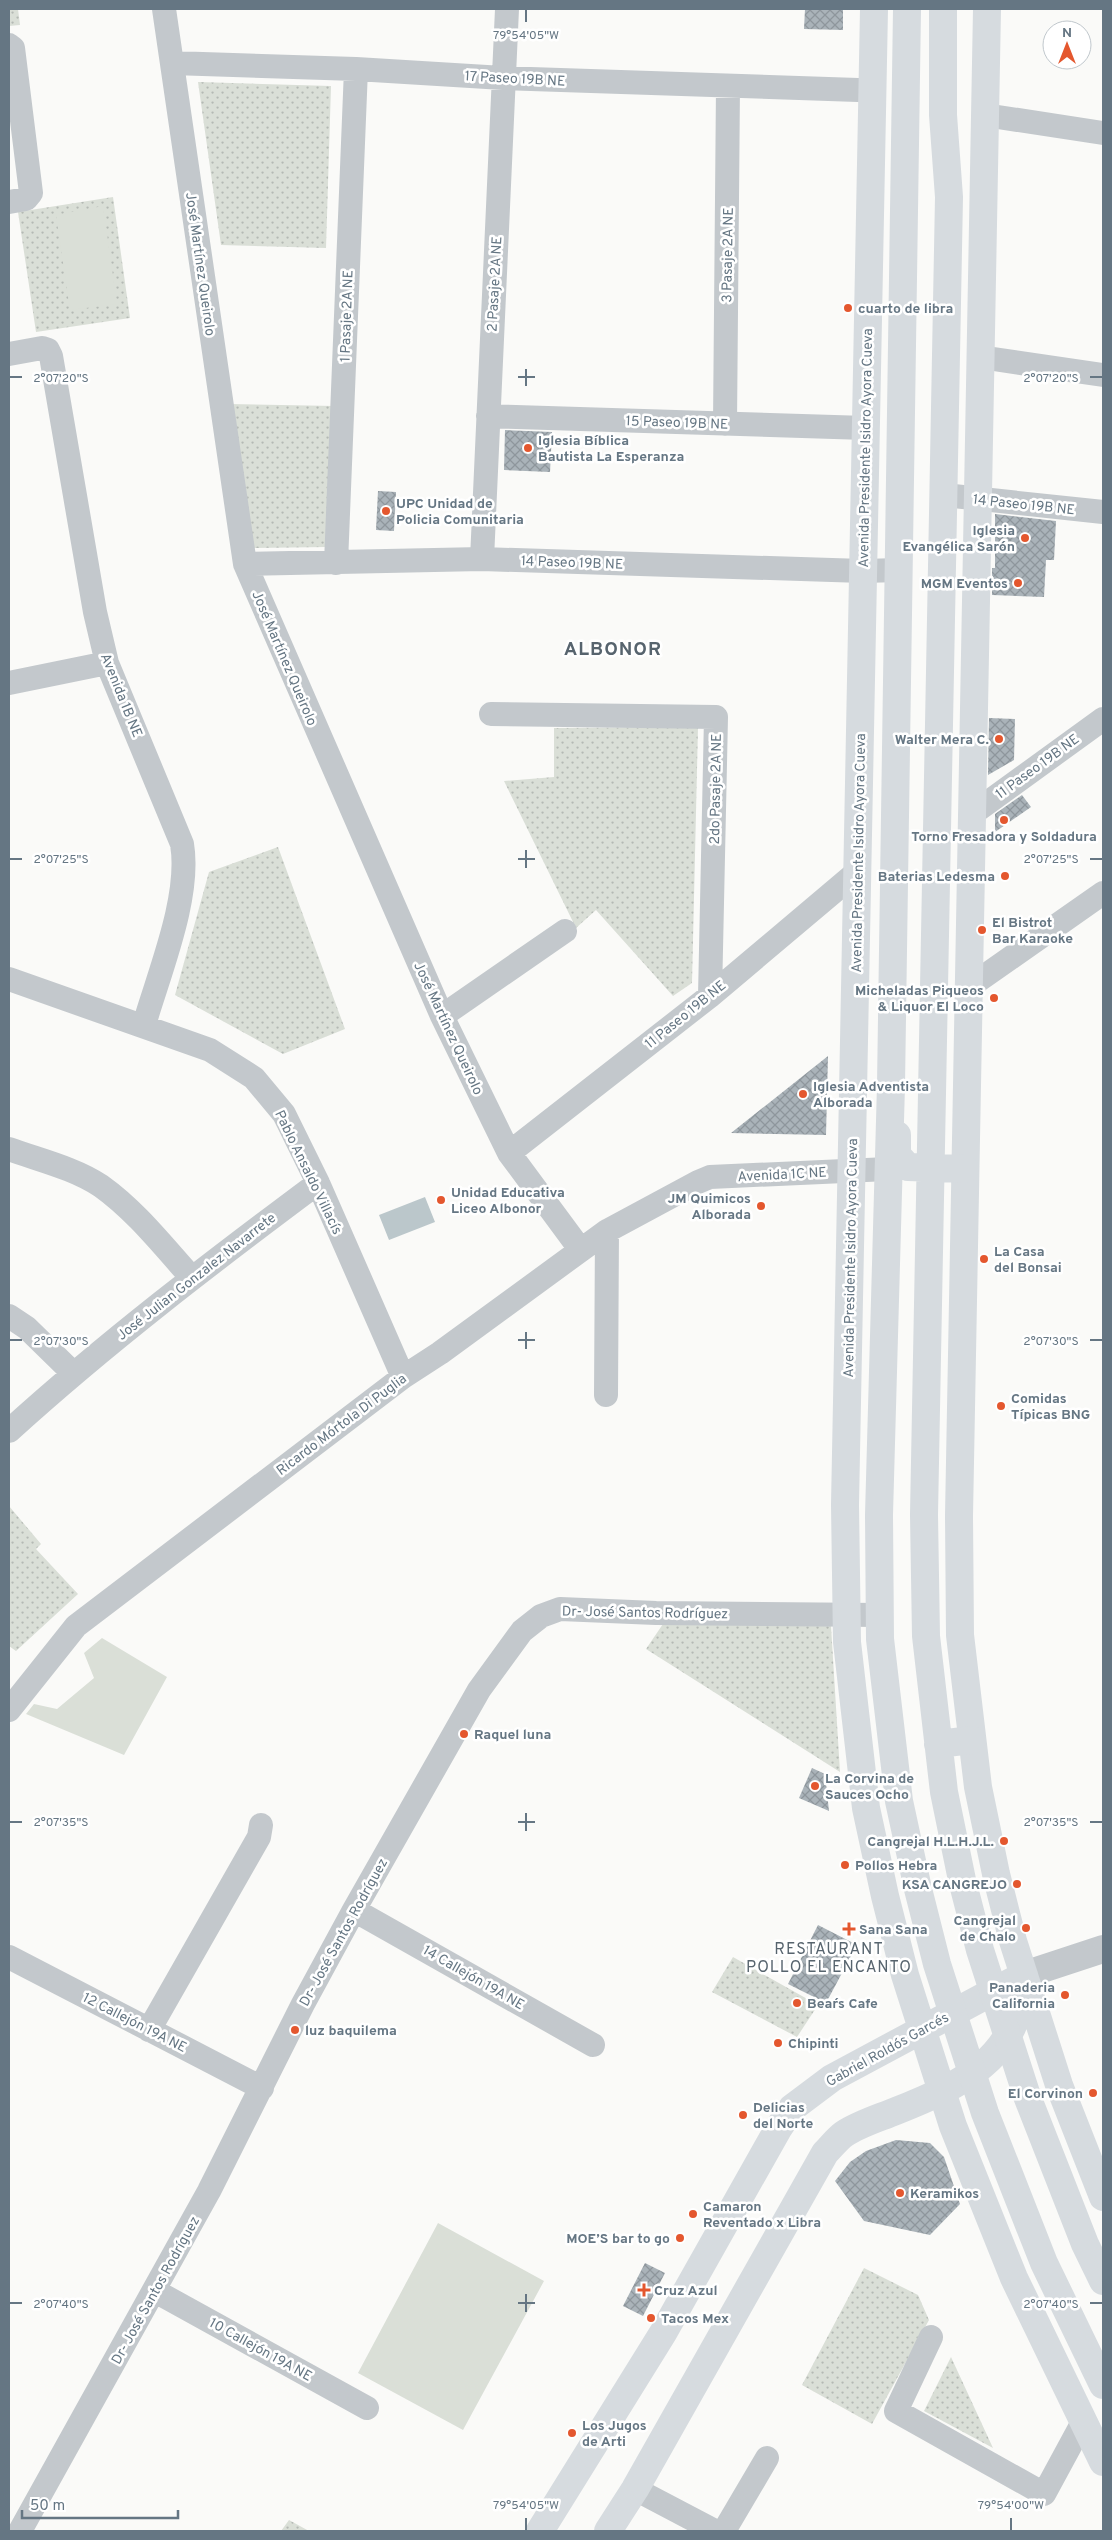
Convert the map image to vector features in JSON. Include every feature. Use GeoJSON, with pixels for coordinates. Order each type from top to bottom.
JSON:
{"type":"FeatureCollection","features":[{"type":"Feature","properties":{"kind":"main road","name":"Avenida Presidente Isidro Ayora Cueva"},"geometry":{"type":"LineString","coordinates":[[874,9],[845,1505],[847,1642],[866,1808],[905,1975],[953,2126],[1014,2278],[1103,2462]]}},
{"type":"Feature","properties":{"kind":"main road"},"geometry":{"type":"LineString","coordinates":[[908,9],[890,1085],[879,1515],[880,1640],[899,1801],[918,1889],[953,2014],[985,2113],[1044,2263],[1103,2385]]}},
{"type":"Feature","properties":{"kind":"main road"},"geometry":{"type":"LineString","coordinates":[[943,9],[943,115],[950,197],[924,1505],[926,1636],[944,1792],[960,1870],[993,1992],[1039,2126],[1085,2244],[1103,2281]]}},
{"type":"Feature","properties":{"kind":"main road"},"geometry":{"type":"LineString","coordinates":[[987,9],[958,1516],[960,1635],[978,1787],[996,1874],[1024,1975],[1059,2085],[1103,2197]]}},
{"type":"Feature","properties":{"kind":"main road"},"geometry":{"type":"LineString","coordinates":[[890,1085],[896,1099],[897,1155],[908,1167],[931,1170],[965,1169]]}},
{"type":"Feature","properties":{"kind":"main road"},"geometry":{"type":"LineString","coordinates":[[938,1744],[972,1740]]}},
{"type":"Feature","properties":{"kind":"main road"},"geometry":{"type":"LineString","coordinates":[[608,2531],[635,2490],[825,2153],[843,2135],[857,2127],[942,2092],[972,2075],[992,2057],[1008,2037],[1017,2018],[1023,1996],[1024,1975]]}},
{"type":"Feature","properties":{"kind":"main road","name":"Gabriel Roldós Garcés"},"geometry":{"type":"LineString","coordinates":[[540,2531],[663,2333],[778,2129],[792,2108],[832,2078],[1024,1975]]}},
{"type":"Feature","properties":{"kind":"street","name":"José Martínez Queirolo"},"geometry":{"type":"LineString","coordinates":[[164,9],[245,564],[442,1016],[509,1153],[580,1249]]}},
{"type":"Feature","properties":{"kind":"street","name":"2 Pasaje 2A NE"},"geometry":{"type":"LineString","coordinates":[[482,559],[507,9]]}},
{"type":"Feature","properties":{"kind":"street"},"geometry":{"type":"LineString","coordinates":[[9,202],[26,200],[30,192],[11,46]]}},
{"type":"Feature","properties":{"kind":"street","name":"17 Paseo 19B NE"},"geometry":{"type":"LineString","coordinates":[[172,63],[356,69],[503,78],[858,90]]}},
{"type":"Feature","properties":{"kind":"street","name":"1 Pasaje 2A NE"},"geometry":{"type":"LineString","coordinates":[[336,563],[356,69]]}},
{"type":"Feature","properties":{"kind":"street","name":"3 Pasaje 2A NE"},"geometry":{"type":"LineString","coordinates":[[725,424],[728,86]]}},
{"type":"Feature","properties":{"kind":"street"},"geometry":{"type":"LineString","coordinates":[[985,115],[1103,133]]}},
{"type":"Feature","properties":{"kind":"street","name":"Avenida 1B NE"},"geometry":{"type":"LineString","coordinates":[[9,354],[42,348],[48,350],[51,356],[95,612],[106,663],[178,830],[184,856],[180,904],[144,1025]]}},
{"type":"Feature","properties":{"kind":"street"},"geometry":{"type":"LineString","coordinates":[[980,357],[1103,375]]}},
{"type":"Feature","properties":{"kind":"street","name":"15 Paseo 19B NE"},"geometry":{"type":"LineString","coordinates":[[488,416],[866,428]]}},
{"type":"Feature","properties":{"kind":"street","name":"14 Paseo 19B NE"},"geometry":{"type":"LineString","coordinates":[[944,495],[1103,512]]}},
{"type":"Feature","properties":{"kind":"street","name":"14 Paseo 19B NE"},"geometry":{"type":"LineString","coordinates":[[245,564],[482,559],[863,571],[898,570]]}},
{"type":"Feature","properties":{"kind":"street"},"geometry":{"type":"LineString","coordinates":[[9,683],[106,663]]}},
{"type":"Feature","properties":{"kind":"street","name":"2do Pasaje 2A NE"},"geometry":{"type":"LineString","coordinates":[[491,714],[716,717],[710,996]]}},
{"type":"Feature","properties":{"kind":"street","name":"11 Paseo 19B NE"},"geometry":{"type":"LineString","coordinates":[[972,814],[1103,719]]}},
{"type":"Feature","properties":{"kind":"street","name":"11 Paseo 19B NE"},"geometry":{"type":"LineString","coordinates":[[509,1153],[710,996],[857,872]]}},
{"type":"Feature","properties":{"kind":"street"},"geometry":{"type":"LineString","coordinates":[[969,987],[1103,893]]}},
{"type":"Feature","properties":{"kind":"street"},"geometry":{"type":"LineString","coordinates":[[442,1016],[566,931]]}},
{"type":"Feature","properties":{"kind":"street","name":"Pablo Ansaldo Villacís"},"geometry":{"type":"LineString","coordinates":[[9,979],[144,1025],[210,1050],[254,1078],[284,1114],[318,1183],[403,1377]]}},
{"type":"Feature","properties":{"kind":"street"},"geometry":{"type":"LineString","coordinates":[[9,1150],[63,1168],[100,1186],[133,1214],[192,1278]]}},
{"type":"Feature","properties":{"kind":"street","name":"Avenida 1C NE"},"geometry":{"type":"LineString","coordinates":[[705,1179],[888,1169]]}},
{"type":"Feature","properties":{"kind":"street","name":"Ricardo Mórtola Di Puglia"},"geometry":{"type":"LineString","coordinates":[[9,1710],[76,1626],[403,1377],[440,1354],[580,1249],[607,1231],[705,1179]]}},
{"type":"Feature","properties":{"kind":"street","name":"José Julian Gonzalez Navarrete"},"geometry":{"type":"LineString","coordinates":[[9,1430],[73,1373],[192,1278],[318,1183]]}},
{"type":"Feature","properties":{"kind":"street"},"geometry":{"type":"LineString","coordinates":[[606,1395],[607,1231]]}},
{"type":"Feature","properties":{"kind":"street"},"geometry":{"type":"LineString","coordinates":[[9,1316],[27,1328],[73,1373]]}},
{"type":"Feature","properties":{"kind":"street","name":"Dr- José Santos Rodríguez"},"geometry":{"type":"LineString","coordinates":[[20,2531],[209,2191],[303,2004],[354,1910],[479,1690],[522,1632],[541,1616],[560,1609],[656,1614],[880,1615]]}},
{"type":"Feature","properties":{"kind":"street"},"geometry":{"type":"LineString","coordinates":[[149,2030],[259,1837],[261,1825]]}},
{"type":"Feature","properties":{"kind":"street","name":"14 Callejón 19A NE"},"geometry":{"type":"LineString","coordinates":[[354,1910],[593,2045]]}},
{"type":"Feature","properties":{"kind":"street","name":"Gabriel Roldós Garcés"},"geometry":{"type":"LineString","coordinates":[[1024,1975],[1103,1949]]}},
{"type":"Feature","properties":{"kind":"street","name":"12 Callejón 19A NE"},"geometry":{"type":"LineString","coordinates":[[9,1956],[262,2088]]}},
{"type":"Feature","properties":{"kind":"street","name":"10 Callejón 19A NE"},"geometry":{"type":"LineString","coordinates":[[155,2291],[367,2408]]}},
{"type":"Feature","properties":{"kind":"street"},"geometry":{"type":"LineString","coordinates":[[931,2337],[896,2412],[1044,2494],[1083,2422]]}},
{"type":"Feature","properties":{"kind":"street"},"geometry":{"type":"LineString","coordinates":[[724,2531],[767,2458]]}},
{"type":"Feature","properties":{"kind":"street"},"geometry":{"type":"LineString","coordinates":[[635,2490],[715,2531]]}},
{"type":"Feature","properties":{"kind":"shaded area"},"geometry":{"type":"Polygon","coordinates":[[[9,9],[18,9],[20,25],[9,26],[9,9]]]}},
{"type":"Feature","properties":{"kind":"shaded area"},"geometry":{"type":"Polygon","coordinates":[[[198,82],[331,86],[326,248],[221,245],[198,82]]]}},
{"type":"Feature","properties":{"kind":"shaded area"},"geometry":{"type":"Polygon","coordinates":[[[113,197],[130,318],[36,332],[18,212],[113,197]]]}},
{"type":"Feature","properties":{"kind":"shaded area"},"geometry":{"type":"Polygon","coordinates":[[[103,206],[117,304],[70,310],[56,215],[103,206]]]}},
{"type":"Feature","properties":{"kind":"shaded area"},"geometry":{"type":"Polygon","coordinates":[[[229,404],[335,406],[328,547],[250,548],[229,404]]]}},
{"type":"Feature","properties":{"kind":"shaded area"},"geometry":{"type":"Polygon","coordinates":[[[698,727],[692,983],[673,996],[596,910],[576,928],[504,781],[554,777],[554,728],[698,727]]]}},
{"type":"Feature","properties":{"kind":"shaded area"},"geometry":{"type":"Polygon","coordinates":[[[278,847],[345,1029],[283,1054],[175,995],[209,872],[278,847]]]}},
{"type":"Feature","properties":{"kind":"shaded area"},"geometry":{"type":"Polygon","coordinates":[[[425,1197],[435,1222],[389,1240],[379,1215],[425,1197]]]}},
{"type":"Feature","properties":{"kind":"shaded area"},"geometry":{"type":"Polygon","coordinates":[[[9,1506],[41,1544],[36,1549],[78,1594],[16,1651],[9,1646],[9,1506]]]}},
{"type":"Feature","properties":{"kind":"shaded area"},"geometry":{"type":"Polygon","coordinates":[[[665,1621],[831,1626],[840,1772],[646,1649],[665,1621]]]}},
{"type":"Feature","properties":{"kind":"shaded area"},"geometry":{"type":"Polygon","coordinates":[[[102,1638],[167,1677],[124,1755],[26,1714],[34,1704],[57,1709],[94,1678],[84,1653],[102,1638]]]}},
{"type":"Feature","properties":{"kind":"shaded area"},"geometry":{"type":"Polygon","coordinates":[[[733,1957],[818,2005],[797,2037],[712,1992],[733,1957]]]}},
{"type":"Feature","properties":{"kind":"shaded area"},"geometry":{"type":"Polygon","coordinates":[[[438,2223],[544,2281],[463,2430],[358,2373],[438,2223]]]}},
{"type":"Feature","properties":{"kind":"shaded area"},"geometry":{"type":"Polygon","coordinates":[[[864,2268],[918,2295],[929,2320],[872,2424],[802,2385],[864,2268]]]}},
{"type":"Feature","properties":{"kind":"shaded area"},"geometry":{"type":"Polygon","coordinates":[[[951,2357],[993,2448],[924,2411],[951,2357]]]}},
{"type":"Feature","properties":{"kind":"shaded area"},"geometry":{"type":"Polygon","coordinates":[[[289,2520],[309,2531],[281,2531],[289,2520]]]}},
{"type":"Feature","properties":{"kind":"building"},"geometry":{"type":"Polygon","coordinates":[[[805,9],[843,9],[843,30],[804,29],[805,9]]]}},
{"type":"Feature","properties":{"kind":"building","name":"Iglesia Bíblica Bautista La Esperanza"},"geometry":{"type":"Polygon","coordinates":[[[505,430],[552,432],[550,472],[504,470],[505,430]]]}},
{"type":"Feature","properties":{"kind":"building","name":"UPC Unidad de Policia Comunitaria"},"geometry":{"type":"Polygon","coordinates":[[[378,491],[396,492],[394,531],[376,530],[378,491]]]}},
{"type":"Feature","properties":{"kind":"building"},"geometry":{"type":"Polygon","coordinates":[[[995,514],[1056,521],[1054,560],[1046,560],[1044,597],[992,595],[992,568],[995,568],[995,514]]]}},
{"type":"Feature","properties":{"kind":"building","name":"Walter Mera C."},"geometry":{"type":"Polygon","coordinates":[[[989,718],[1015,719],[1014,760],[988,775],[989,718]]]}},
{"type":"Feature","properties":{"kind":"building","name":"Torno Fresadora y Soldadura"},"geometry":{"type":"Polygon","coordinates":[[[1022,795],[1031,807],[995,832],[995,814],[1022,795]]]}},
{"type":"Feature","properties":{"kind":"building","name":"Iglesia Adventista Alborada"},"geometry":{"type":"Polygon","coordinates":[[[828,1056],[826,1135],[731,1133],[828,1056]]]}},
{"type":"Feature","properties":{"kind":"building","name":"La Corvina de Sauces Ocho"},"geometry":{"type":"Polygon","coordinates":[[[812,1768],[825,1774],[829,1811],[799,1798],[812,1768]]]}},
{"type":"Feature","properties":{"kind":"building"},"geometry":{"type":"Polygon","coordinates":[[[818,1925],[857,1945],[826,2003],[788,1984],[818,1925]]]}},
{"type":"Feature","properties":{"kind":"building","name":"Keramikos"},"geometry":{"type":"Polygon","coordinates":[[[896,2140],[930,2143],[944,2157],[960,2204],[930,2235],[864,2221],[835,2181],[850,2162],[866,2151],[896,2140]]]}},
{"type":"Feature","properties":{"kind":"building","name":"Cruz Azul"},"geometry":{"type":"Polygon","coordinates":[[[645,2263],[665,2273],[643,2316],[623,2306],[645,2263]]]}},
{"type":"Feature","properties":{"kind":"place","name":"cuarto de libra"},"geometry":{"type":"Point","coordinates":[848,308]}},
{"type":"Feature","properties":{"kind":"place","name":"Iglesia Bíblica Bautista La Esperanza"},"geometry":{"type":"Point","coordinates":[528,448]}},
{"type":"Feature","properties":{"kind":"place","name":"UPC Unidad de Policia Comunitaria"},"geometry":{"type":"Point","coordinates":[386,511]}},
{"type":"Feature","properties":{"kind":"place","name":"Iglesia Evangélica Sarón"},"geometry":{"type":"Point","coordinates":[1025,538]}},
{"type":"Feature","properties":{"kind":"place","name":"MGM Eventos"},"geometry":{"type":"Point","coordinates":[1018,583]}},
{"type":"Feature","properties":{"kind":"place","name":"Walter Mera C."},"geometry":{"type":"Point","coordinates":[999,739]}},
{"type":"Feature","properties":{"kind":"place","name":"Torno Fresadora y Soldadura"},"geometry":{"type":"Point","coordinates":[1004,820]}},
{"type":"Feature","properties":{"kind":"place","name":"Baterias Ledesma"},"geometry":{"type":"Point","coordinates":[1005,876]}},
{"type":"Feature","properties":{"kind":"place","name":"El Bistrot Bar Karaoke"},"geometry":{"type":"Point","coordinates":[982,930]}},
{"type":"Feature","properties":{"kind":"place","name":"Micheladas Piqueos & Liquor El Loco"},"geometry":{"type":"Point","coordinates":[994,998]}},
{"type":"Feature","properties":{"kind":"place","name":"Iglesia Adventista Alborada"},"geometry":{"type":"Point","coordinates":[803,1094]}},
{"type":"Feature","properties":{"kind":"place","name":"Unidad Educativa Liceo Albonor"},"geometry":{"type":"Point","coordinates":[441,1200]}},
{"type":"Feature","properties":{"kind":"place","name":"JM Quimicos Alborada"},"geometry":{"type":"Point","coordinates":[761,1206]}},
{"type":"Feature","properties":{"kind":"place","name":"La Casa del Bonsai"},"geometry":{"type":"Point","coordinates":[984,1259]}},
{"type":"Feature","properties":{"kind":"place","name":"Comidas Típicas BNG"},"geometry":{"type":"Point","coordinates":[1001,1406]}},
{"type":"Feature","properties":{"kind":"place","name":"Raquel luna"},"geometry":{"type":"Point","coordinates":[464,1734]}},
{"type":"Feature","properties":{"kind":"place","name":"La Corvina de Sauces Ocho"},"geometry":{"type":"Point","coordinates":[815,1786]}},
{"type":"Feature","properties":{"kind":"place","name":"Cangrejal H.L.H.J.L."},"geometry":{"type":"Point","coordinates":[1004,1841]}},
{"type":"Feature","properties":{"kind":"place","name":"Pollos Hebra"},"geometry":{"type":"Point","coordinates":[845,1865]}},
{"type":"Feature","properties":{"kind":"place","name":"KSA CANGREJO"},"geometry":{"type":"Point","coordinates":[1017,1884]}},
{"type":"Feature","properties":{"kind":"place","name":"Cangrejal de Chalo"},"geometry":{"type":"Point","coordinates":[1026,1928]}},
{"type":"Feature","properties":{"kind":"place","name":"Sana Sana"},"geometry":{"type":"Point","coordinates":[849,1929]}},
{"type":"Feature","properties":{"kind":"place","name":"Panaderia California"},"geometry":{"type":"Point","coordinates":[1065,1995]}},
{"type":"Feature","properties":{"kind":"place","name":"Bear´s Cafe"},"geometry":{"type":"Point","coordinates":[797,2003]}},
{"type":"Feature","properties":{"kind":"place","name":"luz baquilema"},"geometry":{"type":"Point","coordinates":[295,2030]}},
{"type":"Feature","properties":{"kind":"place","name":"Chipinti"},"geometry":{"type":"Point","coordinates":[778,2043]}},
{"type":"Feature","properties":{"kind":"place","name":"El Corvinon"},"geometry":{"type":"Point","coordinates":[1093,2093]}},
{"type":"Feature","properties":{"kind":"place","name":"Delicias del Norte"},"geometry":{"type":"Point","coordinates":[743,2115]}},
{"type":"Feature","properties":{"kind":"place","name":"Keramikos"},"geometry":{"type":"Point","coordinates":[900,2193]}},
{"type":"Feature","properties":{"kind":"place","name":"Camaron Reventado x Libra"},"geometry":{"type":"Point","coordinates":[693,2214]}},
{"type":"Feature","properties":{"kind":"place","name":"MOE’S bar to go"},"geometry":{"type":"Point","coordinates":[680,2238]}},
{"type":"Feature","properties":{"kind":"place","name":"Cruz Azul"},"geometry":{"type":"Point","coordinates":[644,2290]}},
{"type":"Feature","properties":{"kind":"place","name":"Tacos Mex"},"geometry":{"type":"Point","coordinates":[651,2318]}},
{"type":"Feature","properties":{"kind":"place","name":"Los Jugos de Arti"},"geometry":{"type":"Point","coordinates":[572,2433]}},
{"type":"Feature","properties":{"kind":"district","name":"ALBONOR"},"geometry":{"type":"Point","coordinates":[613,648]}},
{"type":"Feature","properties":{"kind":"district","name":"RESTAURANT POLLO EL ENCANTO"},"geometry":{"type":"Point","coordinates":[829,1957]}}]}
